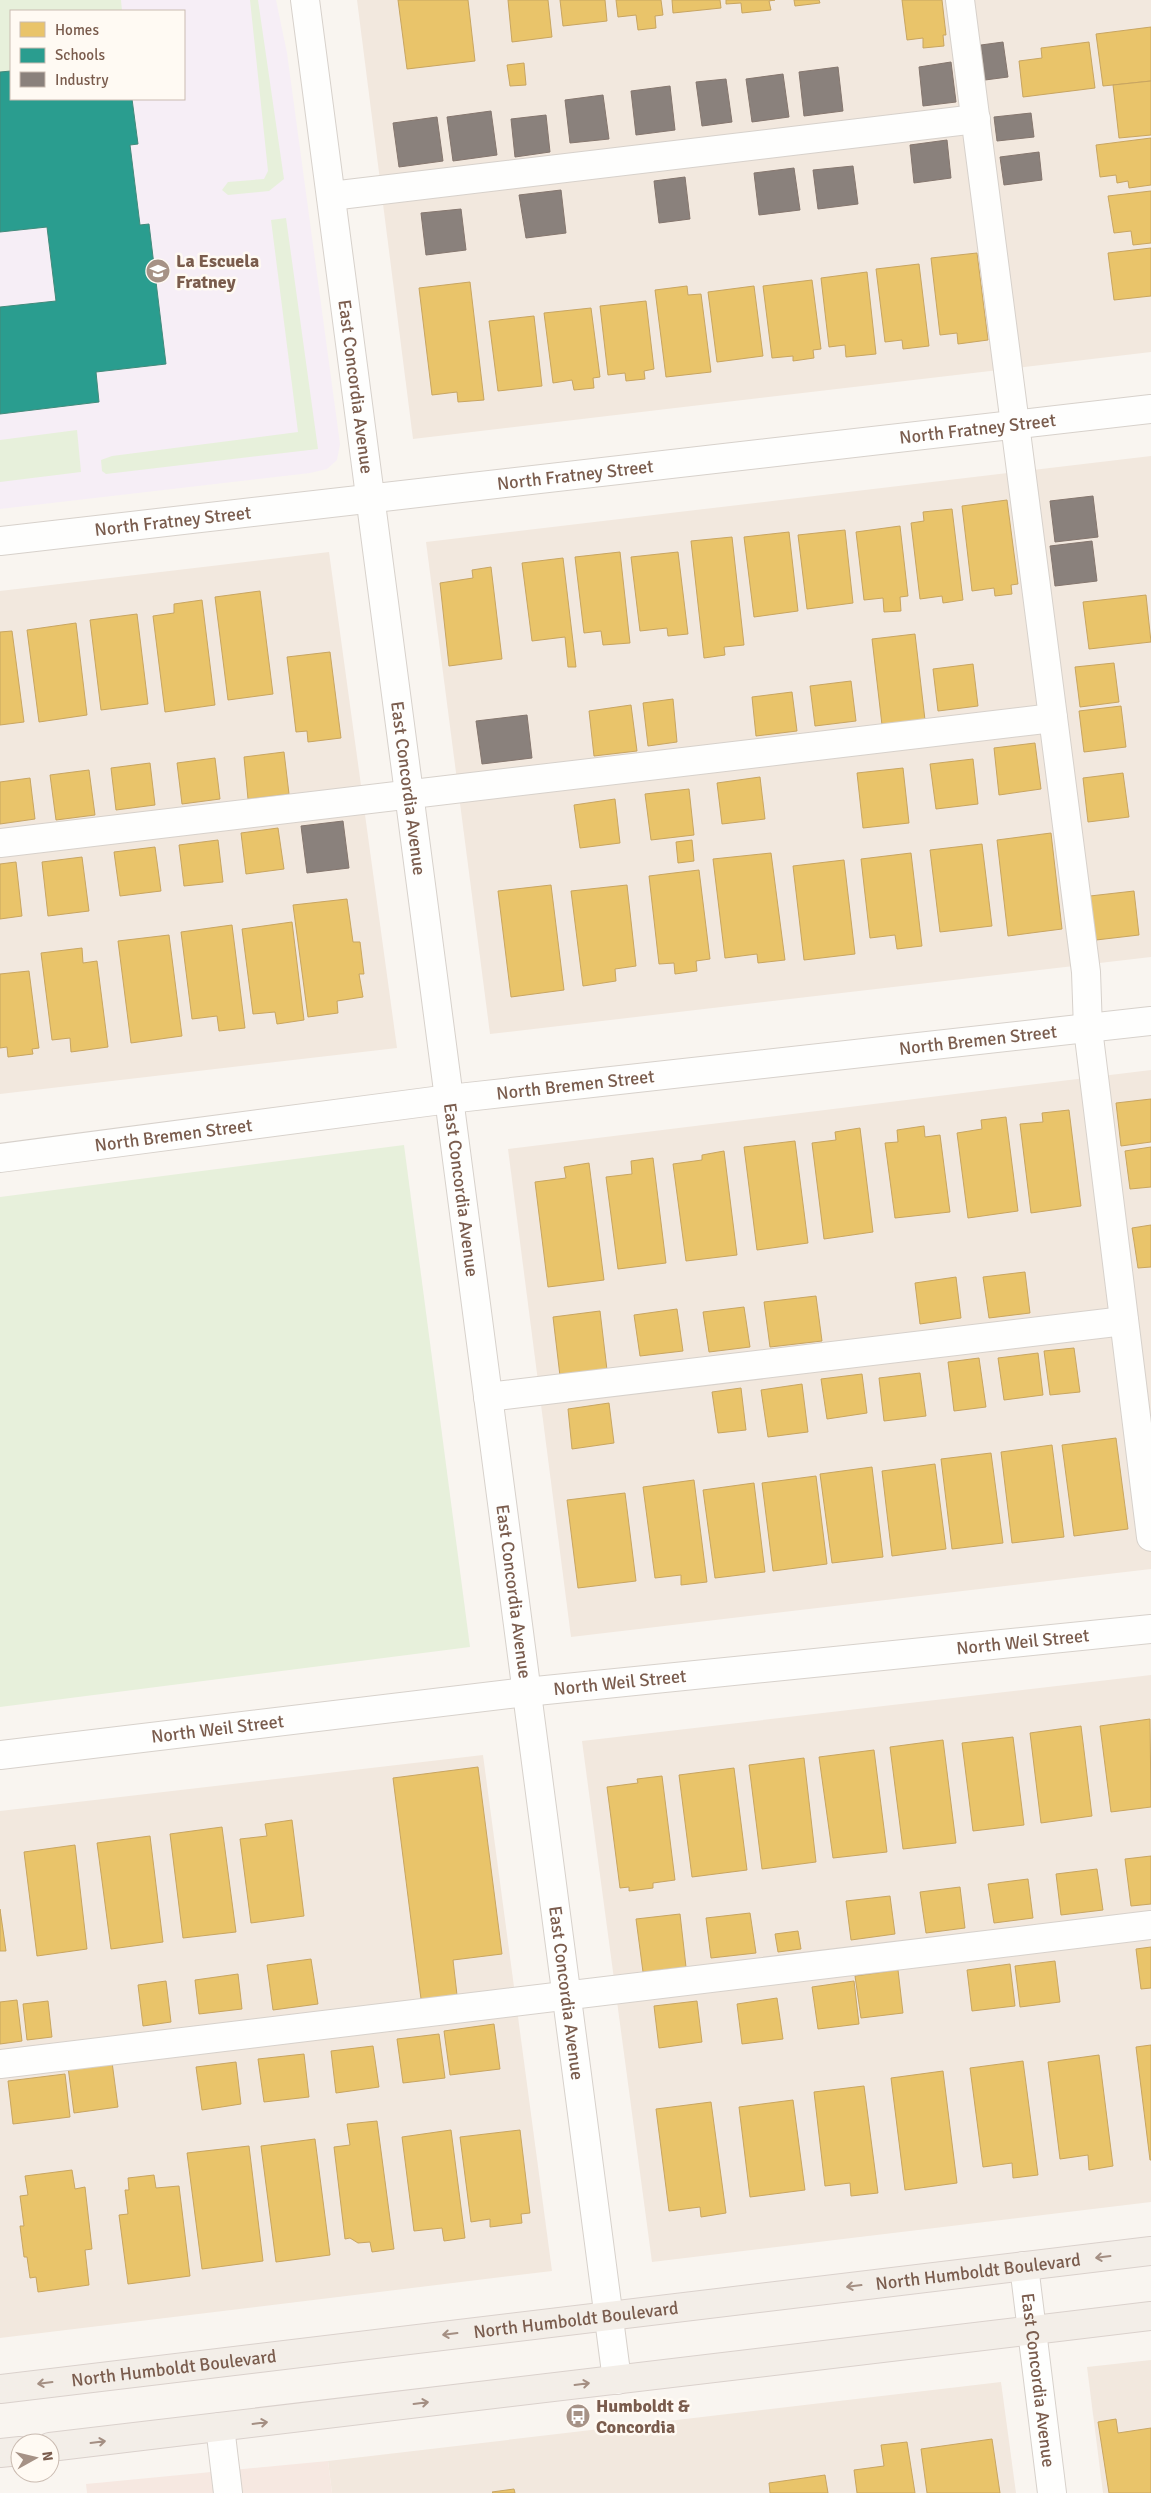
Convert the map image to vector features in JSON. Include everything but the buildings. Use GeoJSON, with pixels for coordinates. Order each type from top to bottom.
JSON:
{"type":"FeatureCollection","features":[{"type":"Feature","properties":{"kind":"main road","name":"North Humboldt Boulevard"},"geometry":{"type":"LineString","coordinates":[[0,2389],[1151,2251]]}},
{"type":"Feature","properties":{"kind":"main road"},"geometry":{"type":"LineString","coordinates":[[60,2446],[1151,2316]]}},
{"type":"Feature","properties":{"kind":"street","name":"East Concordia Avenue"},"geometry":{"type":"LineString","coordinates":[[305,0],[617,2380]]}},
{"type":"Feature","properties":{"kind":"street"},"geometry":{"type":"LineString","coordinates":[[960,0],[1086,972],[1088,1029],[1151,1537]]}},
{"type":"Feature","properties":{"kind":"street"},"geometry":{"type":"LineString","coordinates":[[331,196],[976,119]]}},
{"type":"Feature","properties":{"kind":"street","name":"North Fratney Street"},"geometry":{"type":"LineString","coordinates":[[0,542],[1151,409]]}},
{"type":"Feature","properties":{"kind":"street"},"geometry":{"type":"LineString","coordinates":[[0,843],[1053,718]]}},
{"type":"Feature","properties":{"kind":"street","name":"North Bremen Street"},"geometry":{"type":"LineString","coordinates":[[0,1158],[449,1099],[1151,1021]]}},
{"type":"Feature","properties":{"kind":"street"},"geometry":{"type":"LineString","coordinates":[[488,1397],[1124,1321]]}},
{"type":"Feature","properties":{"kind":"street","name":"North Weil Street"},"geometry":{"type":"LineString","coordinates":[[0,1755],[526,1692],[1151,1628]]}},
{"type":"Feature","properties":{"kind":"street"},"geometry":{"type":"LineString","coordinates":[[0,2064],[1151,1925]]}},
{"type":"Feature","properties":{"kind":"street","name":"East Concordia Avenue"},"geometry":{"type":"LineString","coordinates":[[1024,2266],[1052,2493]]}},
{"type":"Feature","properties":{"kind":"street"},"geometry":{"type":"LineString","coordinates":[[220,2427],[228,2493]]}},
{"type":"Feature","properties":{"kind":"shaded area","name":"La Escuela Fratney"},"geometry":{"type":"Polygon","coordinates":[[[0,0],[276,0],[287,53],[340,444],[337,460],[327,469],[310,473],[0,509],[0,0]]]}},
{"type":"Feature","properties":{"kind":"shaded area"},"geometry":{"type":"Polygon","coordinates":[[[357,0],[1151,0],[1151,352],[413,439],[357,0]]]}},
{"type":"Feature","properties":{"kind":"shaded area"},"geometry":{"type":"Polygon","coordinates":[[[1151,456],[1151,957],[490,1034],[426,542],[1151,456]]]}},
{"type":"Feature","properties":{"kind":"shaded area"},"geometry":{"type":"Polygon","coordinates":[[[329,552],[397,1048],[0,1094],[0,591],[329,552]]]}},
{"type":"Feature","properties":{"kind":"shaded area"},"geometry":{"type":"Polygon","coordinates":[[[1151,1070],[1151,1569],[571,1637],[508,1149],[1151,1070]]]}},
{"type":"Feature","properties":{"kind":"shaded area"},"geometry":{"type":"Polygon","coordinates":[[[1151,1675],[1151,2202],[652,2262],[582,1741],[1151,1675]]]}},
{"type":"Feature","properties":{"kind":"shaded area"},"geometry":{"type":"Polygon","coordinates":[[[483,1755],[552,2271],[0,2338],[0,1811],[483,1755]]]}},
{"type":"Feature","properties":{"kind":"shaded area"},"geometry":{"type":"Polygon","coordinates":[[[1151,2360],[1151,2493],[1103,2493],[1087,2367],[1151,2360]]]}},
{"type":"Feature","properties":{"kind":"shaded area"},"geometry":{"type":"Polygon","coordinates":[[[1001,2382],[1016,2493],[332,2493],[328,2461],[1001,2382]]]}},
{"type":"Feature","properties":{"kind":"shaded area"},"geometry":{"type":"Polygon","coordinates":[[[328,2461],[332,2493],[87,2493],[86,2484],[328,2461]]]}},
{"type":"Feature","properties":{"kind":"green space"},"geometry":{"type":"Polygon","coordinates":[[[0,0],[121,0],[122,10],[10,10],[10,71],[0,72],[0,0]]]}},
{"type":"Feature","properties":{"kind":"green space"},"geometry":{"type":"Polygon","coordinates":[[[250,0],[258,0],[284,179],[269,191],[228,195],[222,190],[228,182],[264,179],[268,171],[250,0]]]}},
{"type":"Feature","properties":{"kind":"green space"},"geometry":{"type":"Polygon","coordinates":[[[286,218],[318,449],[106,474],[102,471],[101,460],[112,456],[298,432],[271,220],[286,218]]]}},
{"type":"Feature","properties":{"kind":"green space"},"geometry":{"type":"Polygon","coordinates":[[[77,430],[81,472],[0,482],[0,440],[77,430]]]}},
{"type":"Feature","properties":{"kind":"green space"},"geometry":{"type":"Polygon","coordinates":[[[404,1145],[470,1647],[0,1707],[0,1197],[404,1145]]]}},
{"type":"Feature","properties":{"kind":"place","name":"La Escuela Fratney"},"geometry":{"type":"Point","coordinates":[158,271]}},
{"type":"Feature","properties":{"kind":"place","name":"Humboldt & Concordia"},"geometry":{"type":"Point","coordinates":[578,2416]}}]}
